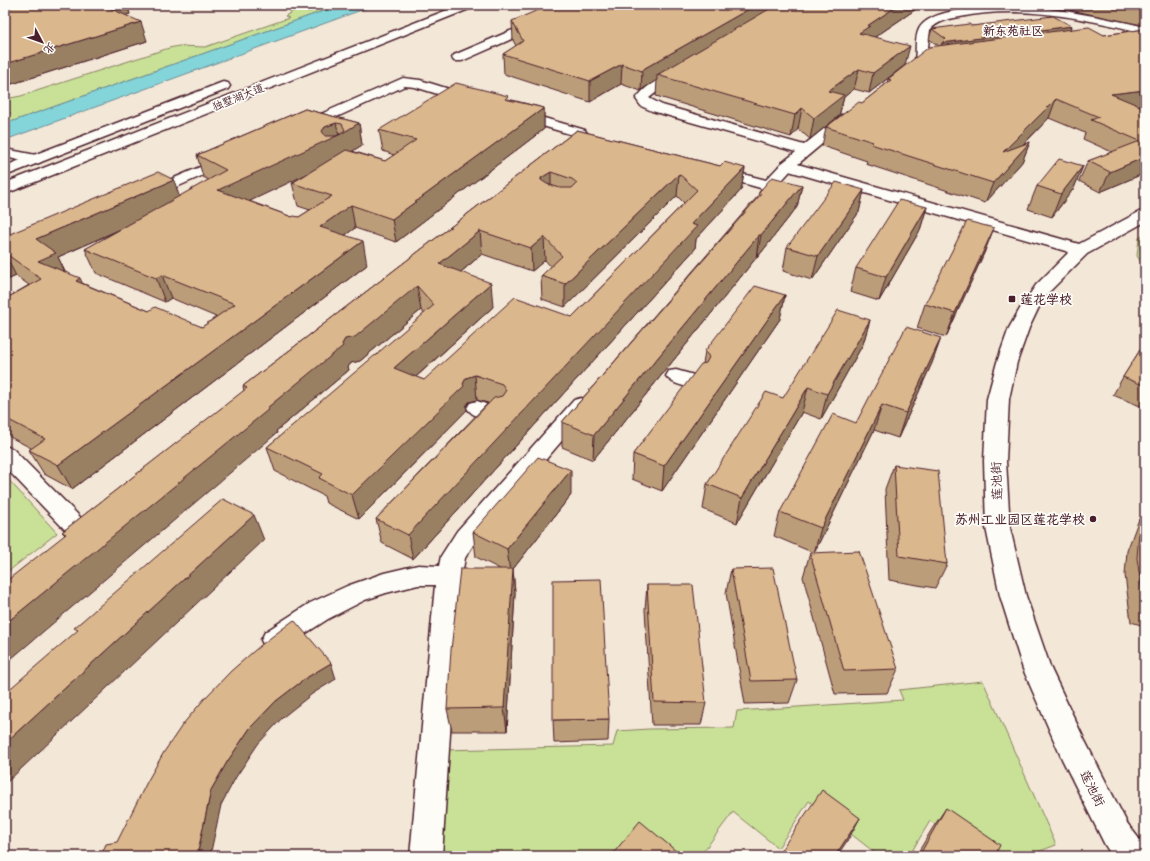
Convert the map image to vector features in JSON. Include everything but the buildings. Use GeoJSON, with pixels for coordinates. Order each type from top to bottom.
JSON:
{"type":"FeatureCollection","features":[{"type":"Feature","properties":{"kind":"main road","name":"独墅湖大道"},"geometry":{"type":"LineString","coordinates":[[5,189],[470,5]]}},
{"type":"Feature","properties":{"kind":"main road","name":"独墅湖大道"},"geometry":{"type":"LineString","coordinates":[[5,171],[233,82]]}},
{"type":"Feature","properties":{"kind":"main road"},"geometry":{"type":"LineString","coordinates":[[5,152],[36,159]]}},
{"type":"Feature","properties":{"kind":"main road"},"geometry":{"type":"LineString","coordinates":[[787,166],[1081,250]]}},
{"type":"Feature","properties":{"kind":"main road","name":"莲池街"},"geometry":{"type":"LineString","coordinates":[[1131,856],[1116,834],[1072,749],[1037,669],[1013,596],[998,528],[995,461],[998,399],[1007,362],[1019,328],[1030,307],[1042,289],[1081,250],[1145,214]]}},
{"type":"Feature","properties":{"kind":"street"},"geometry":{"type":"LineString","coordinates":[[458,58],[580,5]]}},
{"type":"Feature","properties":{"kind":"street"},"geometry":{"type":"LineString","coordinates":[[952,56],[917,63],[923,51],[923,30],[937,20],[970,10],[994,7],[1049,11],[1114,21],[1145,31]]}},
{"type":"Feature","properties":{"kind":"street"},"geometry":{"type":"LineString","coordinates":[[1116,35],[1145,31]]}},
{"type":"Feature","properties":{"kind":"street"},"geometry":{"type":"LineString","coordinates":[[691,67],[649,92],[642,99],[646,103],[656,108],[806,150]]}},
{"type":"Feature","properties":{"kind":"street"},"geometry":{"type":"LineString","coordinates":[[289,133],[403,82],[416,83],[481,103]]}},
{"type":"Feature","properties":{"kind":"street"},"geometry":{"type":"LineString","coordinates":[[702,167],[763,193],[787,166],[857,110]]}},
{"type":"Feature","properties":{"kind":"street"},"geometry":{"type":"LineString","coordinates":[[507,112],[587,135],[565,144]]}},
{"type":"Feature","properties":{"kind":"street"},"geometry":{"type":"LineString","coordinates":[[136,199],[243,153]]}},
{"type":"Feature","properties":{"kind":"street"},"geometry":{"type":"LineString","coordinates":[[426,856],[446,596],[451,576],[453,556],[465,538],[592,392]]}},
{"type":"Feature","properties":{"kind":"street"},"geometry":{"type":"LineString","coordinates":[[477,408],[496,415]]}},
{"type":"Feature","properties":{"kind":"street"},"geometry":{"type":"LineString","coordinates":[[5,454],[78,531]]}},
{"type":"Feature","properties":{"kind":"street"},"geometry":{"type":"LineString","coordinates":[[256,655],[272,641],[319,611],[356,592],[384,583],[418,575],[451,576]]}},
{"type":"Feature","properties":{"kind":"green space"},"geometry":{"type":"Polygon","coordinates":[[[327,5],[340,5],[5,124],[5,115],[11,113],[5,109],[5,99],[21,96],[169,48],[179,46],[205,47],[289,18],[285,16],[295,10],[311,11],[327,5]]]}},
{"type":"Feature","properties":{"kind":"green space"},"geometry":{"type":"Polygon","coordinates":[[[1145,234],[1145,268],[1137,256],[1139,238],[1145,234]]]}},
{"type":"Feature","properties":{"kind":"green space"},"geometry":{"type":"Polygon","coordinates":[[[5,476],[57,533],[5,574],[5,476]]]}},
{"type":"Feature","properties":{"kind":"green space"},"geometry":{"type":"Polygon","coordinates":[[[983,681],[1056,845],[1027,856],[981,856],[930,821],[909,856],[879,856],[809,801],[778,848],[733,812],[700,856],[435,856],[443,750],[613,746],[617,731],[734,728],[737,711],[903,700],[899,690],[983,681]]]}},
{"type":"Feature","properties":{"kind":"water"},"geometry":{"type":"Polygon","coordinates":[[[340,5],[375,5],[5,140],[5,124],[340,5]]]}},
{"type":"Feature","properties":{"kind":"place","name":"莲花学校"},"geometry":{"type":"Point","coordinates":[1012,299]}},
{"type":"Feature","properties":{"kind":"place","name":"苏州工业园区莲花学校"},"geometry":{"type":"Point","coordinates":[1093,519]}},
{"type":"Feature","properties":{"kind":"district","name":"新东苑社区"},"geometry":{"type":"Point","coordinates":[1013,31]}}]}
